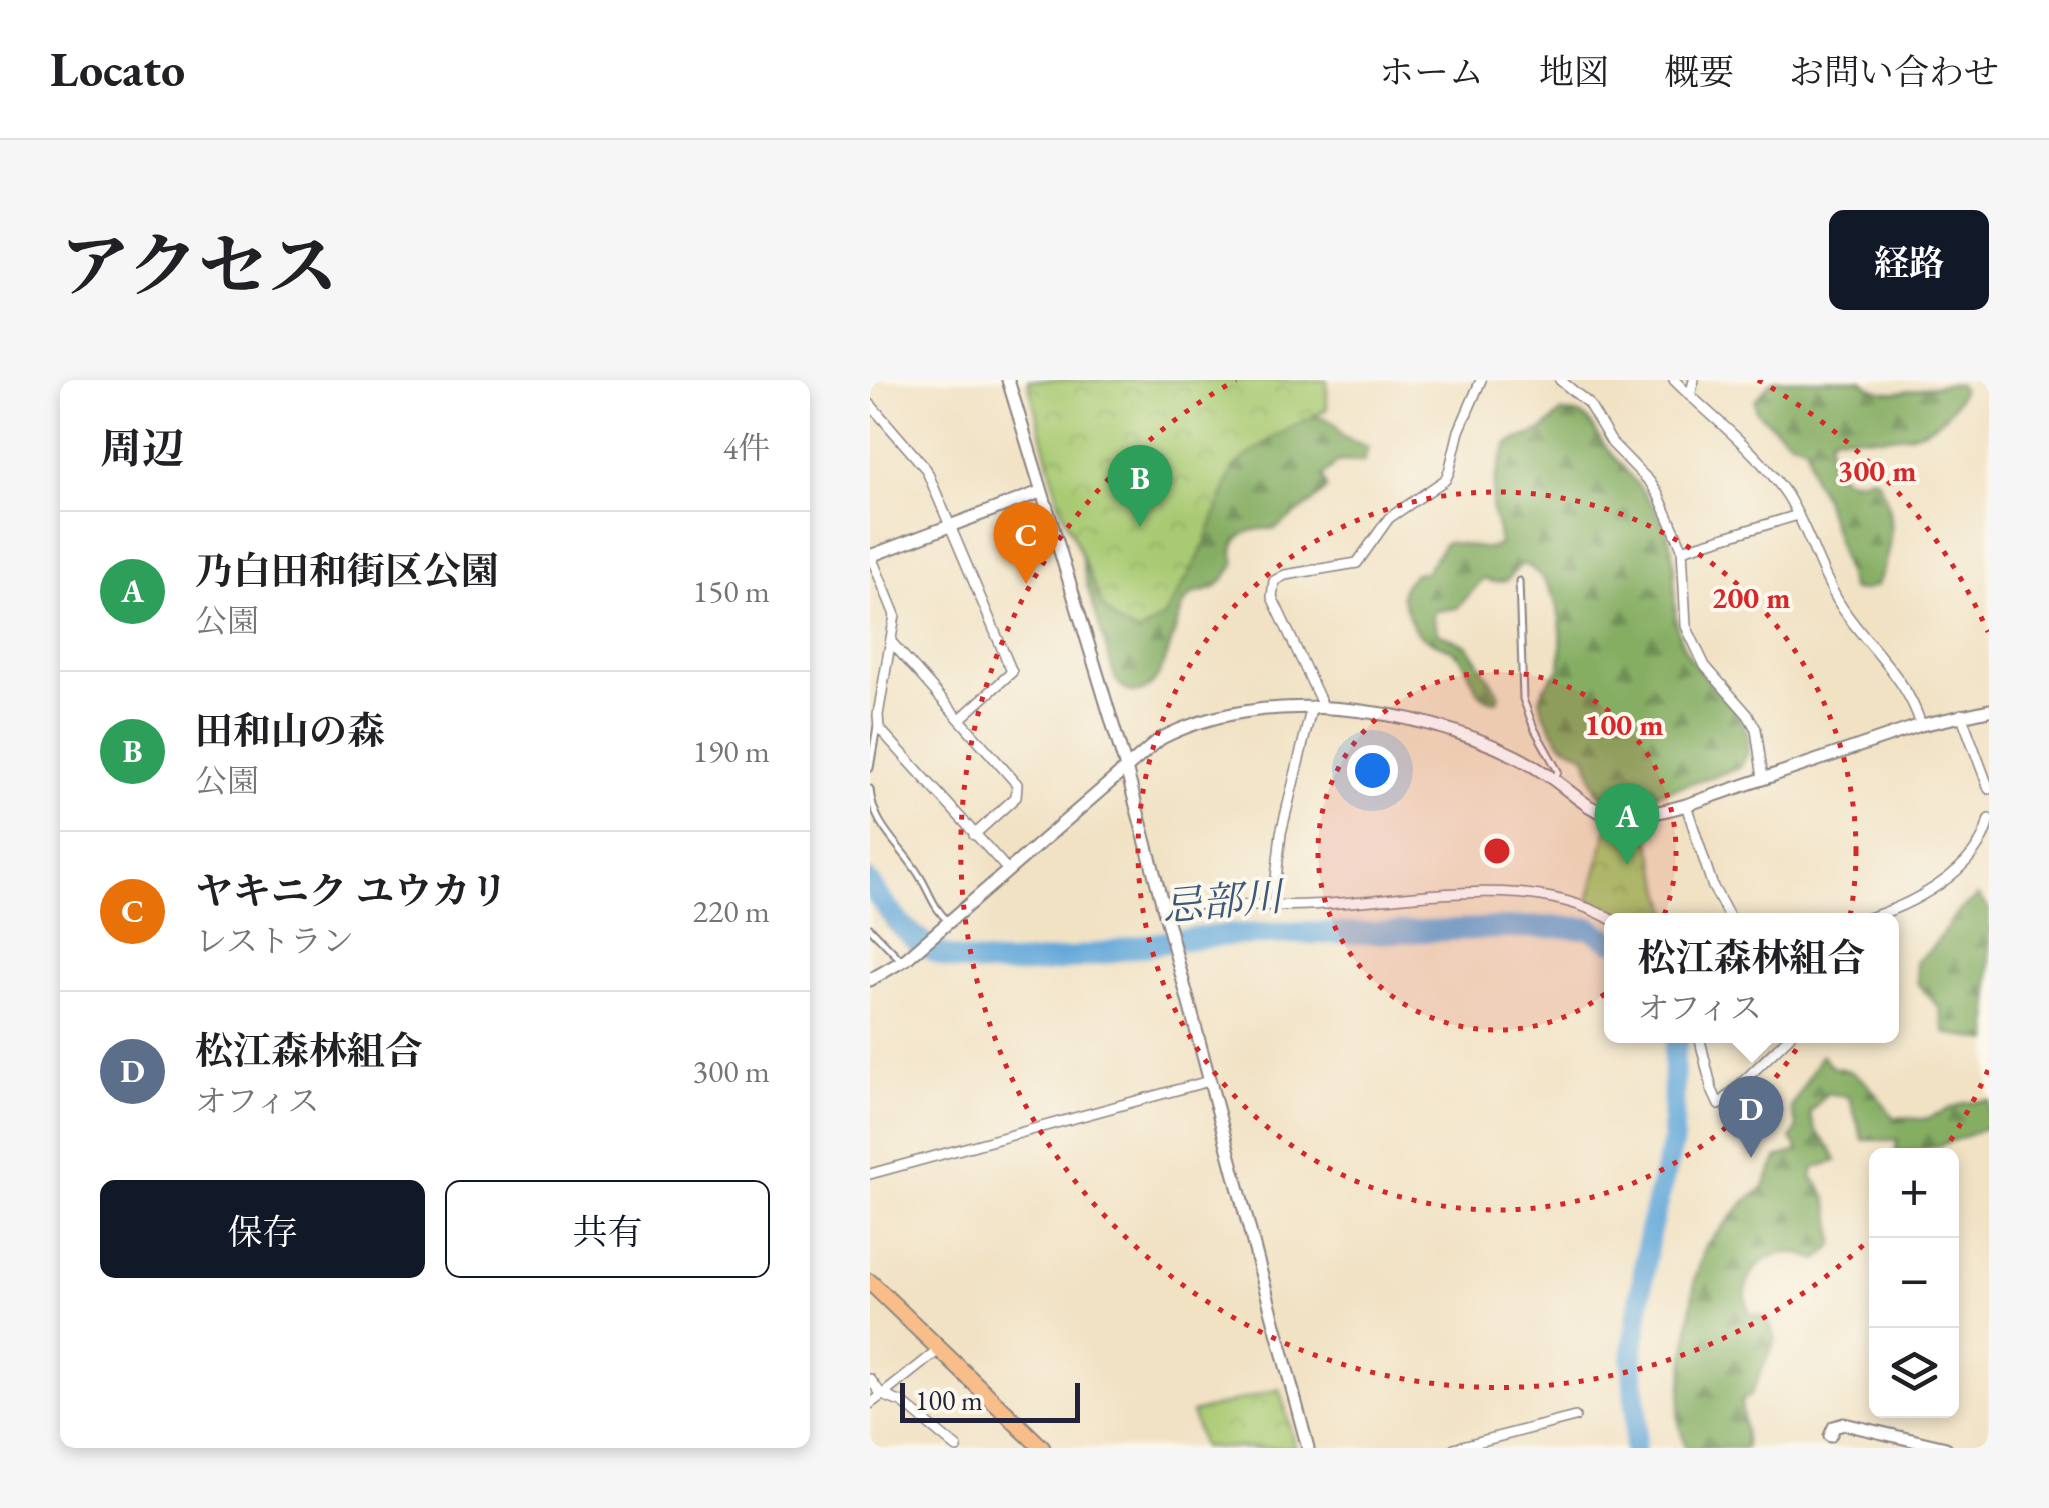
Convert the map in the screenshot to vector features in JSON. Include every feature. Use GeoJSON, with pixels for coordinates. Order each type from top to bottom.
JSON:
{"type":"FeatureCollection","features":[{"type":"Feature","properties":{"kind":"main road"},"geometry":{"type":"LineString","coordinates":[[870,1282],[1042,1448]]}},
{"type":"Feature","properties":{"kind":"street"},"geometry":{"type":"LineString","coordinates":[[1008,380],[1126,768],[1308,1448]]}},
{"type":"Feature","properties":{"kind":"street"},"geometry":{"type":"LineString","coordinates":[[1273,906],[1281,833],[1318,706],[1270,588],[1285,575],[1357,563],[1389,518],[1444,480],[1481,380]]}},
{"type":"Feature","properties":{"kind":"street"},"geometry":{"type":"LineString","coordinates":[[1560,380],[1588,403],[1612,443],[1650,482],[1682,550],[1686,626],[1705,666],[1756,729],[1763,779]]}},
{"type":"Feature","properties":{"kind":"street"},"geometry":{"type":"LineString","coordinates":[[1674,380],[1767,470],[1798,515],[1842,607],[1904,683],[1922,725]]}},
{"type":"Feature","properties":{"kind":"street"},"geometry":{"type":"LineString","coordinates":[[1690,396],[1694,380]]}},
{"type":"Feature","properties":{"kind":"street"},"geometry":{"type":"LineString","coordinates":[[870,404],[926,469],[1012,672],[960,718]]}},
{"type":"Feature","properties":{"kind":"street"},"geometry":{"type":"LineString","coordinates":[[1007,869],[879,728],[895,615],[870,556],[1040,492]]}},
{"type":"Feature","properties":{"kind":"street"},"geometry":{"type":"LineString","coordinates":[[1682,550],[1798,515]]}},
{"type":"Feature","properties":{"kind":"street"},"geometry":{"type":"LineString","coordinates":[[893,644],[1019,789],[1016,797],[974,835]]}},
{"type":"Feature","properties":{"kind":"street"},"geometry":{"type":"LineString","coordinates":[[871,978],[904,960],[1160,739],[1211,718],[1318,706],[1390,716],[1492,746],[1555,780],[1585,806],[1608,816],[1637,818],[1922,725],[1989,710]]}},
{"type":"Feature","properties":{"kind":"street"},"geometry":{"type":"LineString","coordinates":[[1961,714],[1989,789]]}},
{"type":"Feature","properties":{"kind":"street"},"geometry":{"type":"LineString","coordinates":[[1686,805],[1713,887],[1728,913]]}},
{"type":"Feature","properties":{"kind":"street"},"geometry":{"type":"LineString","coordinates":[[1880,913],[1904,904],[1942,881],[1978,848],[1989,819]]}},
{"type":"Feature","properties":{"kind":"street"},"geometry":{"type":"LineString","coordinates":[[1162,906],[1273,906],[1463,894],[1536,895],[1576,904],[1604,916]]}},
{"type":"Feature","properties":{"kind":"street"},"geometry":{"type":"LineString","coordinates":[[1701,1043],[1719,1104],[1783,1043]]}},
{"type":"Feature","properties":{"kind":"street"},"geometry":{"type":"LineString","coordinates":[[870,1174],[1210,1081]]}},
{"type":"Feature","properties":{"kind":"street"},"geometry":{"type":"LineString","coordinates":[[870,1404],[940,1349]]}},
{"type":"Feature","properties":{"kind":"street"},"geometry":{"type":"LineString","coordinates":[[870,1378],[882,1395],[903,1402],[957,1448]]}},
{"type":"Feature","properties":{"kind":"street"},"geometry":{"type":"LineString","coordinates":[[1454,1448],[1575,1417]]}},
{"type":"Feature","properties":{"kind":"street"},"geometry":{"type":"LineString","coordinates":[[1828,1442],[1834,1427],[1844,1424],[1946,1448]]}},
{"type":"Feature","properties":{"kind":"lane"},"geometry":{"type":"LineString","coordinates":[[1518,581],[1524,699],[1534,728],[1558,771],[1555,780]]}},
{"type":"Feature","properties":{"kind":"lane"},"geometry":{"type":"LineString","coordinates":[[870,768],[878,722]]}},
{"type":"Feature","properties":{"kind":"lane"},"geometry":{"type":"LineString","coordinates":[[870,788],[875,812],[886,834],[922,879],[946,922]]}},
{"type":"Feature","properties":{"kind":"lane"},"geometry":{"type":"LineString","coordinates":[[870,928],[904,960]]}},
{"type":"Feature","properties":{"kind":"green space"},"geometry":{"type":"Polygon","coordinates":[[[1028,380],[1327,380],[1327,409],[1274,437],[1234,466],[1202,551],[1165,616],[1138,634],[1118,623],[1103,607],[1059,502],[1028,380]]]}},
{"type":"Feature","properties":{"kind":"green space"},"geometry":{"type":"Polygon","coordinates":[[[1272,380],[1311,416],[1325,418],[1335,424],[1343,437],[1368,447],[1363,462],[1339,461],[1323,476],[1327,488],[1312,503],[1275,529],[1249,532],[1237,540],[1235,564],[1223,581],[1186,601],[1153,683],[1144,690],[1127,690],[1115,678],[1081,555],[1272,380]]]}},
{"type":"Feature","properties":{"kind":"green space"},"geometry":{"type":"Polygon","coordinates":[[[1773,380],[1861,380],[1872,388],[1896,392],[1959,384],[1962,390],[1951,408],[1924,430],[1892,437],[1831,438],[1830,458],[1835,470],[1851,480],[1876,478],[1888,504],[1889,545],[1877,585],[1861,591],[1851,589],[1824,498],[1813,479],[1807,446],[1789,440],[1756,411],[1755,400],[1773,380]]]}},
{"type":"Feature","properties":{"kind":"green space"},"geometry":{"type":"Polygon","coordinates":[[[1561,413],[1580,415],[1590,422],[1664,525],[1673,557],[1681,641],[1741,720],[1748,736],[1748,752],[1739,768],[1632,802],[1603,797],[1596,790],[1586,756],[1560,742],[1543,712],[1540,698],[1544,687],[1560,668],[1561,624],[1554,597],[1539,574],[1527,565],[1520,565],[1506,581],[1483,579],[1457,608],[1432,615],[1438,633],[1468,646],[1500,695],[1497,701],[1479,693],[1458,655],[1421,636],[1414,627],[1401,595],[1404,585],[1415,573],[1425,572],[1445,543],[1485,548],[1499,545],[1493,496],[1508,443],[1543,430],[1561,413]]]}},
{"type":"Feature","properties":{"kind":"green space"},"geometry":{"type":"Polygon","coordinates":[[[1608,826],[1647,829],[1669,913],[1613,913],[1589,901],[1608,826]]]}},
{"type":"Feature","properties":{"kind":"green space"},"geometry":{"type":"Polygon","coordinates":[[[1978,896],[1989,910],[1989,1041],[1945,1033],[1940,1009],[1918,984],[1916,961],[1942,936],[1955,915],[1978,896]]]}},
{"type":"Feature","properties":{"kind":"green space"},"geometry":{"type":"Polygon","coordinates":[[[1821,1055],[1832,1067],[1860,1078],[1893,1117],[1925,1119],[1964,1103],[1989,1100],[1989,1126],[1929,1148],[1896,1148],[1898,1140],[1863,1140],[1849,1097],[1827,1093],[1810,1113],[1815,1129],[1837,1161],[1814,1168],[1812,1177],[1830,1208],[1834,1245],[1818,1260],[1797,1253],[1770,1257],[1749,1281],[1746,1302],[1750,1314],[1766,1317],[1776,1339],[1750,1396],[1741,1401],[1746,1448],[1685,1448],[1678,1418],[1695,1279],[1706,1245],[1763,1188],[1778,1157],[1799,1151],[1791,1139],[1797,1128],[1791,1108],[1821,1055]]]}},
{"type":"Feature","properties":{"kind":"green space"},"geometry":{"type":"Polygon","coordinates":[[[1280,1389],[1295,1448],[1202,1448],[1192,1413],[1280,1389]]]}},
{"type":"Feature","properties":{"kind":"water"},"geometry":{"type":"Polygon","coordinates":[[[870,871],[900,912],[937,942],[920,957],[883,920],[873,899],[870,871]]]}},
{"type":"Feature","properties":{"kind":"waterway","name":"忌部川"},"geometry":{"type":"LineString","coordinates":[[870,884],[898,921],[931,950],[960,960],[990,964],[1051,961],[1245,934],[1554,927],[1590,928],[1604,937]]}},
{"type":"Feature","properties":{"kind":"waterway","name":"忌部川"},"geometry":{"type":"LineString","coordinates":[[1634,1448],[1632,1357],[1649,1234],[1673,1141],[1677,1043]]}},
{"type":"Feature","properties":{"kind":"place","name":"田和山の森"},"geometry":{"type":"Point","coordinates":[1140,527]}},
{"type":"Feature","properties":{"kind":"place","name":"ヤキニク ユウカリ"},"geometry":{"type":"Point","coordinates":[1026,584]}},
{"type":"Feature","properties":{"kind":"place","name":"乃白田和街区公園"},"geometry":{"type":"Point","coordinates":[1627,865]}},
{"type":"Feature","properties":{"kind":"place","name":"松江森林組合"},"geometry":{"type":"Point","coordinates":[1751,1158]}}]}
